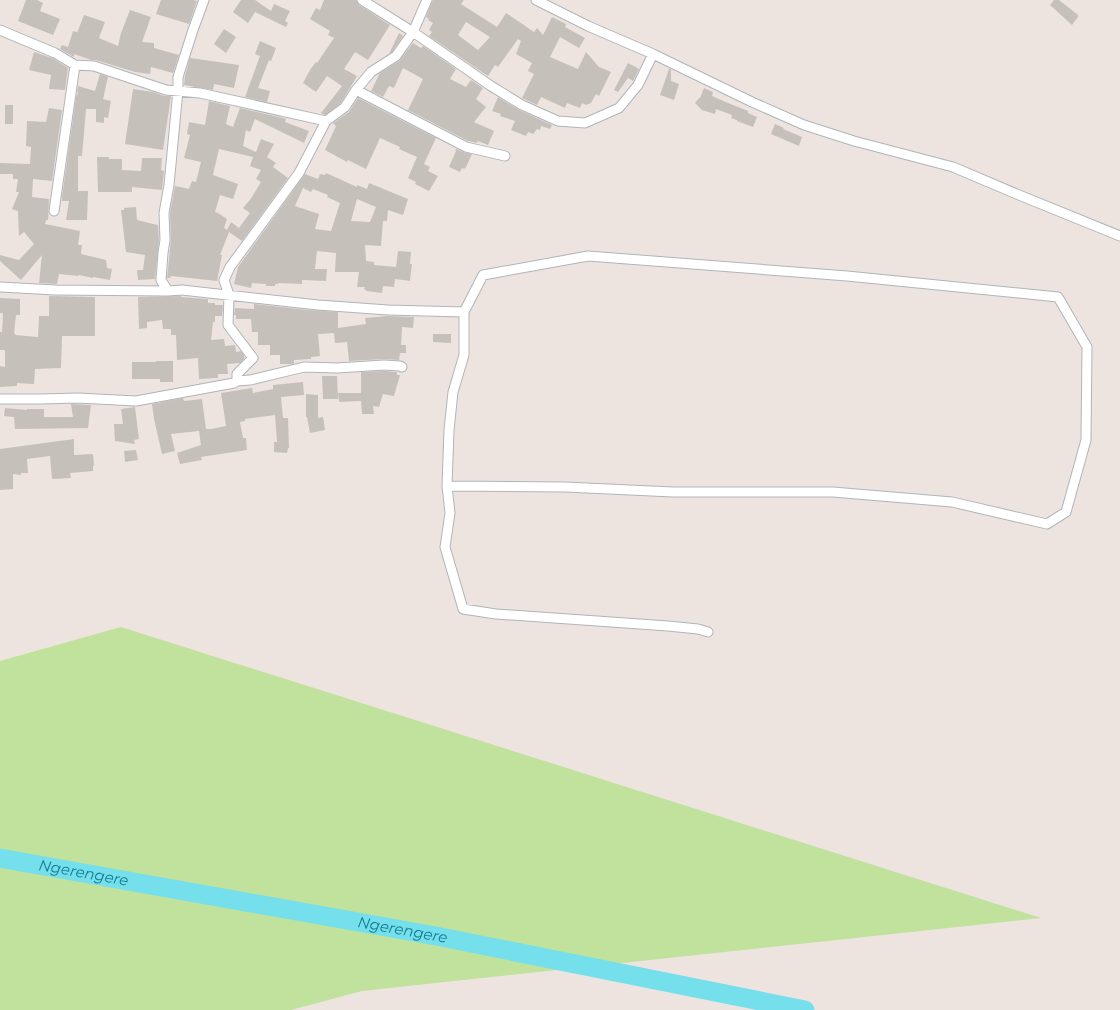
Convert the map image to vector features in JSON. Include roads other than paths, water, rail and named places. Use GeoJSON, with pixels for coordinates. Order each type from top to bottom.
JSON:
{"type":"FeatureCollection","features":[{"type":"Feature","properties":{"kind":"street"},"geometry":{"type":"LineString","coordinates":[[168,291],[161,280],[165,240],[164,213],[169,185],[178,76],[192,30],[204,0]]}},
{"type":"Feature","properties":{"kind":"street"},"geometry":{"type":"LineString","coordinates":[[362,0],[413,32],[497,90],[522,105],[558,121],[585,123],[619,108],[638,85],[653,54]]}},
{"type":"Feature","properties":{"kind":"street"},"geometry":{"type":"LineString","coordinates":[[237,381],[237,374],[253,358],[228,326],[229,295],[224,280],[230,267],[299,173],[326,120],[345,107],[356,90],[371,72],[396,56],[413,32],[427,0]]}},
{"type":"Feature","properties":{"kind":"street"},"geometry":{"type":"LineString","coordinates":[[536,0],[588,26],[653,54],[752,102],[804,125],[854,141],[953,166],[1026,198],[1120,236]]}},
{"type":"Feature","properties":{"kind":"street"},"geometry":{"type":"LineString","coordinates":[[0,30],[56,54],[75,65],[94,66],[166,90],[200,93],[326,120]]}},
{"type":"Feature","properties":{"kind":"street"},"geometry":{"type":"LineString","coordinates":[[54,211],[75,65]]}},
{"type":"Feature","properties":{"kind":"street"},"geometry":{"type":"LineString","coordinates":[[356,90],[466,147],[506,156]]}},
{"type":"Feature","properties":{"kind":"street"},"geometry":{"type":"LineString","coordinates":[[447,486],[565,487],[673,492],[834,492],[952,502],[1047,524],[1066,512],[1086,440],[1088,347],[1058,297],[847,276],[588,256],[483,275],[464,312],[464,355],[453,392],[449,430],[447,486],[450,513],[445,547],[463,609],[496,614],[698,629],[708,632]]}},
{"type":"Feature","properties":{"kind":"street"},"geometry":{"type":"LineString","coordinates":[[0,287],[55,290],[182,290],[388,310],[464,312]]}},
{"type":"Feature","properties":{"kind":"street"},"geometry":{"type":"LineString","coordinates":[[0,399],[41,400],[78,398],[136,400],[237,381],[250,380],[304,367],[338,368],[384,365],[402,367]]}},
{"type":"Feature","properties":{"kind":"waterway","name":"Ngerengere"},"geometry":{"type":"LineString","coordinates":[[0,858],[436,936],[805,1010]]}}]}
